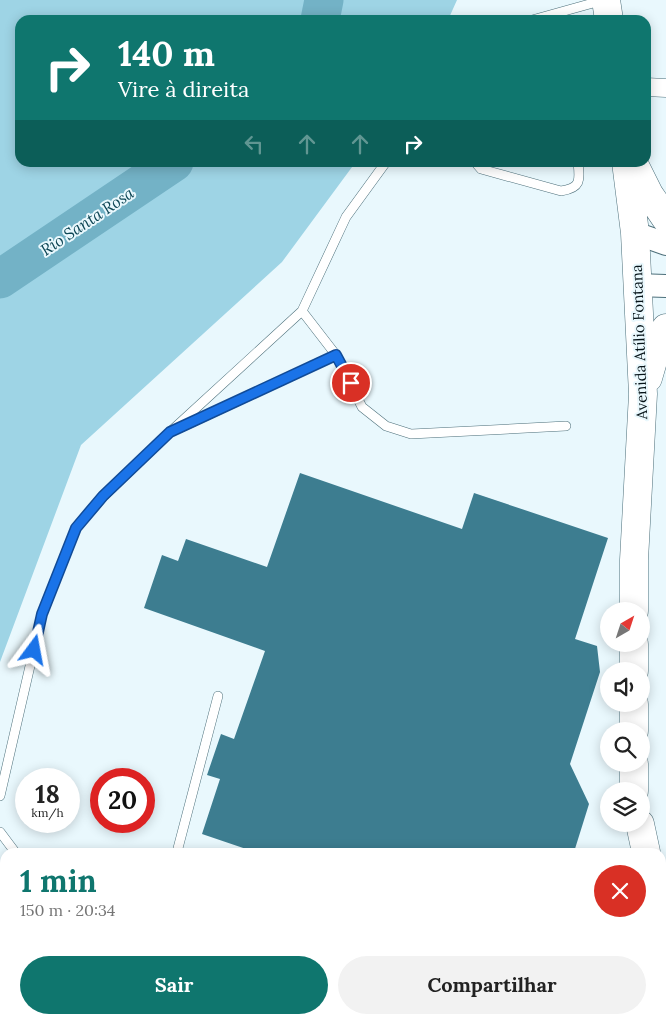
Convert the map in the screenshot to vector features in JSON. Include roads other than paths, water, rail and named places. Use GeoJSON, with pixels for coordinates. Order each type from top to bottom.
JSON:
{"type":"FeatureCollection","features":[{"type":"Feature","properties":{"kind":"main road"},"geometry":{"type":"LineString","coordinates":[[605,0],[608,15]]}},
{"type":"Feature","properties":{"kind":"main road","name":"Avenida Atílio Fontana"},"geometry":{"type":"LineString","coordinates":[[627,167],[635,233],[643,394],[634,560],[634,602]]}},
{"type":"Feature","properties":{"kind":"main road"},"geometry":{"type":"LineString","coordinates":[[636,167],[666,219]]}},
{"type":"Feature","properties":{"kind":"main road"},"geometry":{"type":"LineString","coordinates":[[643,394],[654,354],[666,328]]}},
{"type":"Feature","properties":{"kind":"main road"},"geometry":{"type":"LineString","coordinates":[[642,832],[645,848]]}},
{"type":"Feature","properties":{"kind":"street"},"geometry":{"type":"LineString","coordinates":[[651,87],[666,88]]}},
{"type":"Feature","properties":{"kind":"street"},"geometry":{"type":"LineString","coordinates":[[635,233],[666,244]]}},
{"type":"Feature","properties":{"kind":"street"},"geometry":{"type":"LineString","coordinates":[[637,285],[666,286]]}},
{"type":"Feature","properties":{"kind":"lane"},"geometry":{"type":"LineString","coordinates":[[550,15],[605,0]]}},
{"type":"Feature","properties":{"kind":"lane"},"geometry":{"type":"LineString","coordinates":[[0,796],[42,614],[76,528],[103,496],[170,432],[302,312],[346,217],[382,167]]}},
{"type":"Feature","properties":{"kind":"lane"},"geometry":{"type":"LineString","coordinates":[[479,167],[561,191],[573,189],[577,184],[578,167]]}},
{"type":"Feature","properties":{"kind":"lane"},"geometry":{"type":"LineString","coordinates":[[302,312],[336,355],[362,407],[386,426],[411,434],[566,426]]}},
{"type":"Feature","properties":{"kind":"lane"},"geometry":{"type":"LineString","coordinates":[[170,432],[336,355]]}},
{"type":"Feature","properties":{"kind":"lane"},"geometry":{"type":"LineString","coordinates":[[178,848],[218,696]]}},
{"type":"Feature","properties":{"kind":"lane"},"geometry":{"type":"LineString","coordinates":[[0,832],[12,848]]}},
{"type":"Feature","properties":{"kind":"waterway","name":"Rio Santa Rosa"},"geometry":{"type":"LineString","coordinates":[[321,15],[324,0]]}},
{"type":"Feature","properties":{"kind":"waterway","name":"Rio Santa Rosa"},"geometry":{"type":"LineString","coordinates":[[0,279],[167,167]]}}]}
